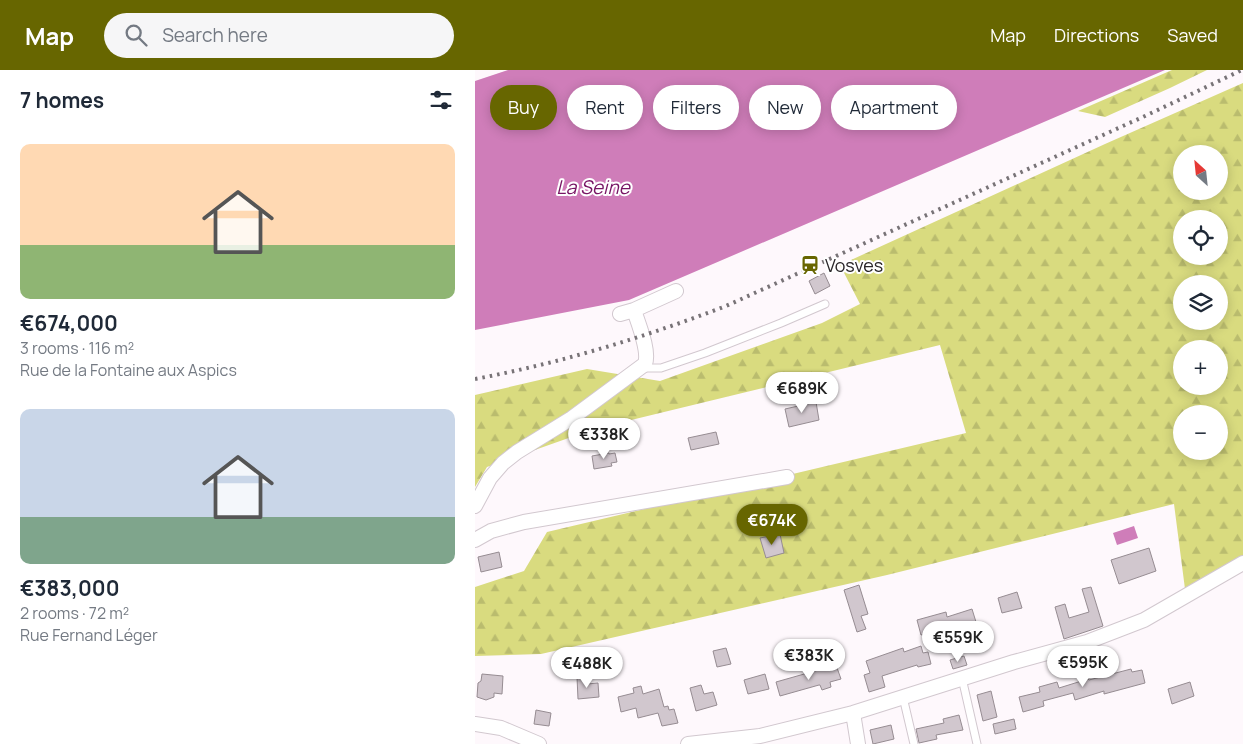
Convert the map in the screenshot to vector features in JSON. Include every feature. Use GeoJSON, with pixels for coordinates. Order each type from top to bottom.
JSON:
{"type":"FeatureCollection","features":[{"type":"Feature","properties":{"kind":"street"},"geometry":{"type":"LineString","coordinates":[[620,314],[634,310],[676,291]]}},
{"type":"Feature","properties":{"kind":"street"},"geometry":{"type":"LineString","coordinates":[[475,506],[490,478],[517,452],[572,418],[641,368],[646,360],[646,355],[634,310]]}},
{"type":"Feature","properties":{"kind":"street"},"geometry":{"type":"LineString","coordinates":[[475,540],[491,531],[510,525],[787,477]]}},
{"type":"Feature","properties":{"kind":"street"},"geometry":{"type":"LineString","coordinates":[[688,744],[760,736],[853,713],[1014,662],[1087,642],[1144,620],[1243,563]]}},
{"type":"Feature","properties":{"kind":"street"},"geometry":{"type":"LineString","coordinates":[[853,713],[858,744]]}},
{"type":"Feature","properties":{"kind":"street"},"geometry":{"type":"LineString","coordinates":[[475,724],[501,728],[539,744]]}},
{"type":"Feature","properties":{"kind":"lane"},"geometry":{"type":"LineString","coordinates":[[641,368],[661,368],[705,353],[781,324],[825,304]]}},
{"type":"Feature","properties":{"kind":"lane"},"geometry":{"type":"LineString","coordinates":[[962,678],[977,744]]}},
{"type":"Feature","properties":{"kind":"lane"},"geometry":{"type":"LineString","coordinates":[[903,697],[914,744]]}},
{"type":"Feature","properties":{"kind":"green space"},"geometry":{"type":"Polygon","coordinates":[[[1172,70],[1207,70],[1105,117],[1078,111],[1172,70]]]}},
{"type":"Feature","properties":{"kind":"green space"},"geometry":{"type":"Polygon","coordinates":[[[1243,83],[1243,556],[1185,589],[1174,504],[887,575],[541,654],[475,656],[475,587],[524,571],[547,532],[966,433],[940,345],[594,429],[487,467],[475,487],[475,395],[587,369],[660,381],[822,323],[860,304],[840,265],[1243,83]]]}},
{"type":"Feature","properties":{"kind":"water","name":"La Seine"},"geometry":{"type":"Polygon","coordinates":[[[508,70],[1165,70],[629,300],[475,330],[475,81],[508,70]]]}},
{"type":"Feature","properties":{"kind":"water"},"geometry":{"type":"Polygon","coordinates":[[[1134,526],[1138,538],[1117,545],[1113,533],[1134,526]]]}},
{"type":"Feature","properties":{"kind":"building","name":"Vosves"},"geometry":{"type":"Polygon","coordinates":[[[824,273],[830,286],[815,294],[809,281],[824,273]]]}},
{"type":"Feature","properties":{"kind":"building"},"geometry":{"type":"Polygon","coordinates":[[[816,402],[819,420],[789,427],[785,409],[816,402]]]}},
{"type":"Feature","properties":{"kind":"building"},"geometry":{"type":"Polygon","coordinates":[[[716,432],[719,444],[691,450],[688,438],[716,432]]]}},
{"type":"Feature","properties":{"kind":"building"},"geometry":{"type":"Polygon","coordinates":[[[615,453],[617,462],[611,463],[612,466],[594,469],[592,456],[615,453]]]}},
{"type":"Feature","properties":{"kind":"building"},"geometry":{"type":"Polygon","coordinates":[[[780,534],[784,553],[766,558],[760,538],[780,534]]]}},
{"type":"Feature","properties":{"kind":"building"},"geometry":{"type":"Polygon","coordinates":[[[1149,548],[1156,571],[1119,584],[1111,560],[1149,548]]]}},
{"type":"Feature","properties":{"kind":"building"},"geometry":{"type":"Polygon","coordinates":[[[499,552],[502,567],[481,572],[478,557],[499,552]]]}},
{"type":"Feature","properties":{"kind":"building"},"geometry":{"type":"Polygon","coordinates":[[[859,585],[868,614],[861,616],[866,629],[857,632],[844,590],[859,585]]]}},
{"type":"Feature","properties":{"kind":"building"},"geometry":{"type":"Polygon","coordinates":[[[1091,587],[1103,626],[1064,639],[1055,607],[1065,604],[1069,618],[1089,612],[1082,589],[1091,587]]]}},
{"type":"Feature","properties":{"kind":"building"},"geometry":{"type":"Polygon","coordinates":[[[1017,592],[1022,608],[1002,613],[998,598],[1017,592]]]}},
{"type":"Feature","properties":{"kind":"building"},"geometry":{"type":"Polygon","coordinates":[[[972,609],[976,622],[960,627],[960,624],[921,635],[917,620],[946,612],[947,617],[972,609]]]}},
{"type":"Feature","properties":{"kind":"building"},"geometry":{"type":"Polygon","coordinates":[[[921,646],[923,653],[928,652],[931,664],[918,667],[917,665],[882,676],[885,687],[869,692],[864,675],[870,673],[866,661],[903,648],[904,652],[921,646]]]}},
{"type":"Feature","properties":{"kind":"building"},"geometry":{"type":"Polygon","coordinates":[[[726,648],[731,664],[717,667],[713,651],[726,648]]]}},
{"type":"Feature","properties":{"kind":"building"},"geometry":{"type":"Polygon","coordinates":[[[964,656],[967,665],[953,669],[950,660],[964,656]]]}},
{"type":"Feature","properties":{"kind":"building"},"geometry":{"type":"Polygon","coordinates":[[[836,665],[841,679],[830,682],[831,687],[822,690],[819,685],[780,696],[776,682],[836,665]]]}},
{"type":"Feature","properties":{"kind":"building"},"geometry":{"type":"Polygon","coordinates":[[[1131,669],[1132,672],[1142,670],[1145,683],[1104,694],[1104,691],[1075,700],[1073,693],[1043,701],[1044,706],[1023,712],[1019,697],[1040,692],[1039,687],[1057,682],[1059,688],[1131,669]]]}},
{"type":"Feature","properties":{"kind":"building"},"geometry":{"type":"Polygon","coordinates":[[[482,674],[503,676],[502,694],[494,693],[494,697],[486,700],[477,697],[478,683],[481,681],[482,674]]]}},
{"type":"Feature","properties":{"kind":"building"},"geometry":{"type":"Polygon","coordinates":[[[765,674],[769,689],[748,694],[744,680],[765,674]]]}},
{"type":"Feature","properties":{"kind":"building"},"geometry":{"type":"Polygon","coordinates":[[[587,676],[587,684],[598,683],[599,697],[578,699],[577,677],[587,676]]]}},
{"type":"Feature","properties":{"kind":"building"},"geometry":{"type":"Polygon","coordinates":[[[1190,682],[1194,696],[1172,704],[1168,689],[1190,682]]]}},
{"type":"Feature","properties":{"kind":"building"},"geometry":{"type":"Polygon","coordinates":[[[701,685],[704,694],[713,692],[717,705],[696,711],[690,688],[701,685]]]}},
{"type":"Feature","properties":{"kind":"building"},"geometry":{"type":"Polygon","coordinates":[[[641,686],[643,694],[659,689],[664,707],[668,706],[669,710],[674,709],[678,723],[662,726],[658,713],[638,718],[636,708],[621,712],[618,697],[634,693],[633,688],[641,686]]]}},
{"type":"Feature","properties":{"kind":"building"},"geometry":{"type":"Polygon","coordinates":[[[991,691],[997,717],[983,721],[977,695],[991,691]]]}},
{"type":"Feature","properties":{"kind":"building"},"geometry":{"type":"Polygon","coordinates":[[[536,710],[551,713],[549,726],[534,724],[536,710]]]}},
{"type":"Feature","properties":{"kind":"building"},"geometry":{"type":"Polygon","coordinates":[[[959,715],[963,730],[936,735],[937,739],[919,743],[916,729],[944,723],[943,719],[959,715]]]}},
{"type":"Feature","properties":{"kind":"building"},"geometry":{"type":"Polygon","coordinates":[[[1014,719],[1016,729],[995,734],[993,724],[1014,719]]]}},
{"type":"Feature","properties":{"kind":"building"},"geometry":{"type":"Polygon","coordinates":[[[891,725],[894,739],[873,744],[870,730],[891,725]]]}},
{"type":"Feature","properties":{"kind":"railway"},"geometry":{"type":"LineString","coordinates":[[475,379],[507,373],[602,348],[726,306],[1242,70]]}},
{"type":"Feature","properties":{"kind":"place","name":"Vosves"},"geometry":{"type":"Point","coordinates":[810,265]}}]}
